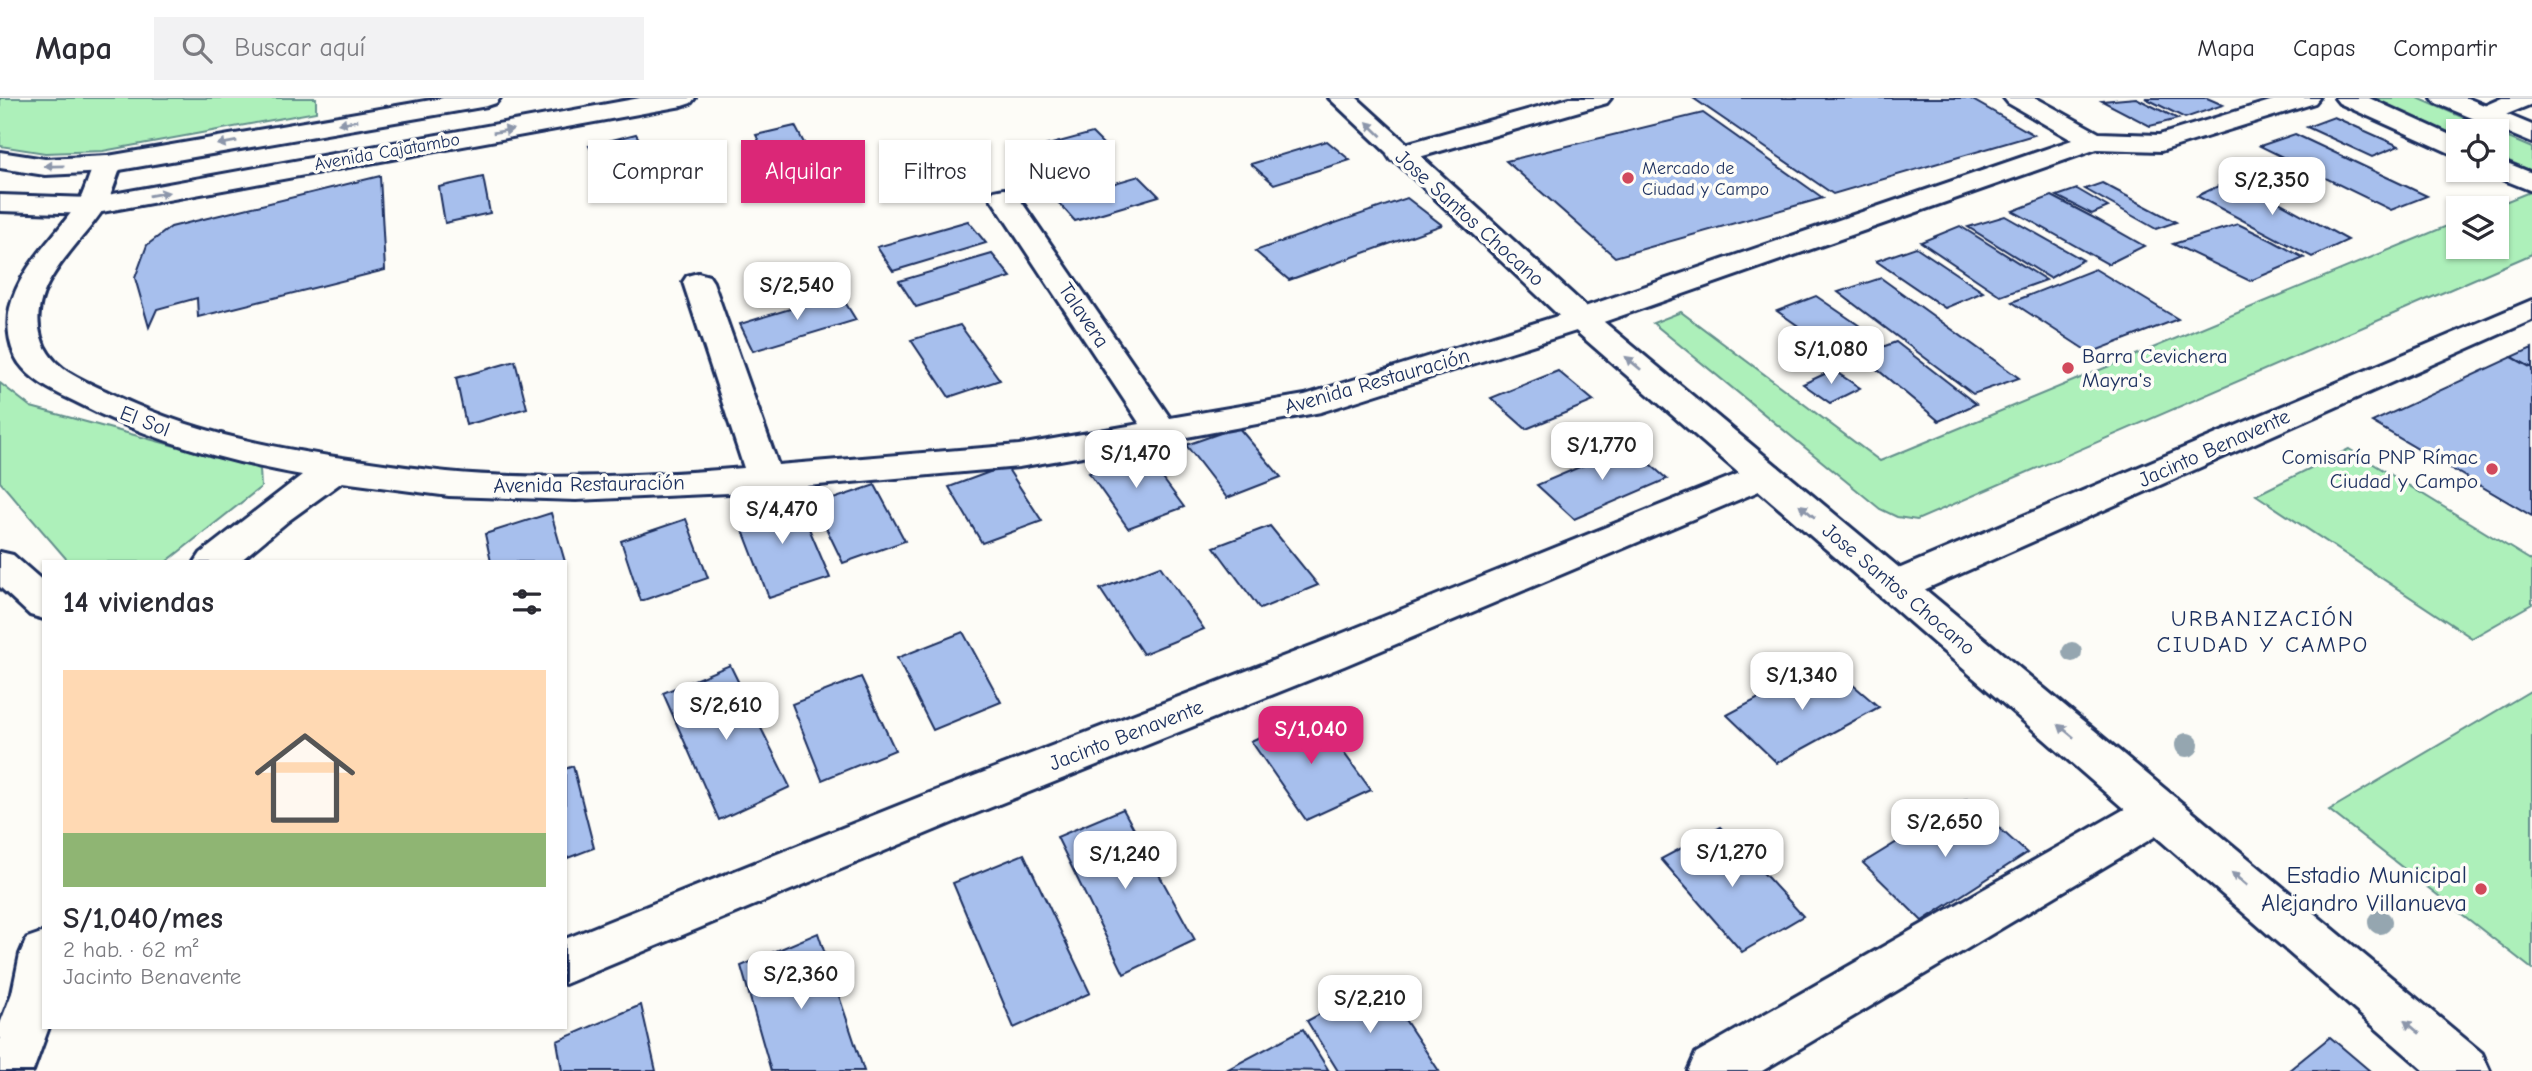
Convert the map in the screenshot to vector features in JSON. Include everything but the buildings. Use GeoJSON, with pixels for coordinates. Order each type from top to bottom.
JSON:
{"type":"FeatureCollection","features":[{"type":"Feature","properties":{"kind":"street","name":"Avenida Cajatambo"},"geometry":{"type":"LineString","coordinates":[[0,160],[45,167],[108,164],[487,98]]}},
{"type":"Feature","properties":{"kind":"street","name":"Avenida Cajatambo"},"geometry":{"type":"LineString","coordinates":[[0,203],[92,206],[682,98]]}},
{"type":"Feature","properties":{"kind":"street","name":"Jose Santos Chocano"},"geometry":{"type":"LineString","coordinates":[[1342,98],[1400,155],[1581,318],[2464,1071]]}},
{"type":"Feature","properties":{"kind":"street"},"geometry":{"type":"LineString","coordinates":[[1400,155],[1598,98]]}},
{"type":"Feature","properties":{"kind":"street"},"geometry":{"type":"LineString","coordinates":[[2017,98],[2094,141],[2161,142],[2306,98]]}},
{"type":"Feature","properties":{"kind":"street"},"geometry":{"type":"LineString","coordinates":[[2348,98],[2446,143]]}},
{"type":"Feature","properties":{"kind":"street"},"geometry":{"type":"LineString","coordinates":[[2445,98],[2532,135]]}},
{"type":"Feature","properties":{"kind":"street"},"geometry":{"type":"LineString","coordinates":[[2484,115],[2524,98]]}},
{"type":"Feature","properties":{"kind":"street","name":"Avenida Restauración"},"geometry":{"type":"LineString","coordinates":[[335,469],[449,484],[576,488],[765,478],[1019,456],[1163,433],[1308,405],[1581,318],[2094,141]]}},
{"type":"Feature","properties":{"kind":"street","name":"El Sol"},"geometry":{"type":"LineString","coordinates":[[108,164],[92,206],[57,248],[34,282],[25,309],[24,335],[34,361],[54,378],[82,394],[125,414],[175,432],[253,455],[335,469]]}},
{"type":"Feature","properties":{"kind":"street"},"geometry":{"type":"LineString","coordinates":[[2509,172],[2532,183]]}},
{"type":"Feature","properties":{"kind":"street","name":"Talavera"},"geometry":{"type":"LineString","coordinates":[[1004,197],[1163,433]]}},
{"type":"Feature","properties":{"kind":"street"},"geometry":{"type":"LineString","coordinates":[[698,282],[765,478]]}},
{"type":"Feature","properties":{"kind":"street","name":"Jacinto Benavente"},"geometry":{"type":"LineString","coordinates":[[1896,586],[2532,309]]}},
{"type":"Feature","properties":{"kind":"street"},"geometry":{"type":"LineString","coordinates":[[216,560],[275,512],[335,469]]}},
{"type":"Feature","properties":{"kind":"street","name":"Jacinto Benavente"},"geometry":{"type":"LineString","coordinates":[[567,961],[938,809],[1330,655],[1765,475]]}},
{"type":"Feature","properties":{"kind":"street"},"geometry":{"type":"LineString","coordinates":[[0,565],[42,603]]}},
{"type":"Feature","properties":{"kind":"street"},"geometry":{"type":"LineString","coordinates":[[1714,1071],[2160,811]]}},
{"type":"Feature","properties":{"kind":"street"},"geometry":{"type":"LineString","coordinates":[[7,1071],[37,993],[42,965]]}},
{"type":"Feature","properties":{"kind":"green space"},"geometry":{"type":"Polygon","coordinates":[[[0,98],[316,98],[316,112],[103,151],[45,153],[0,146],[0,98]]]}},
{"type":"Feature","properties":{"kind":"green space"},"geometry":{"type":"Polygon","coordinates":[[[2367,98],[2418,98],[2466,119],[2446,119],[2446,133],[2367,98]]]}},
{"type":"Feature","properties":{"kind":"green space"},"geometry":{"type":"Polygon","coordinates":[[[2509,138],[2532,148],[2532,171],[2509,161],[2509,138]]]}},
{"type":"Feature","properties":{"kind":"green space"},"geometry":{"type":"Polygon","coordinates":[[[2532,191],[2532,254],[1917,520],[1897,517],[1880,509],[1653,323],[1681,312],[1880,461],[2446,226],[2446,259],[2509,259],[2509,200],[2532,191]]]}},
{"type":"Feature","properties":{"kind":"green space"},"geometry":{"type":"Polygon","coordinates":[[[0,383],[31,407],[260,469],[261,487],[169,560],[67,560],[0,482],[0,383]]]}},
{"type":"Feature","properties":{"kind":"green space"},"geometry":{"type":"Polygon","coordinates":[[[2349,449],[2532,561],[2532,604],[2472,638],[2256,495],[2349,449]]]}},
{"type":"Feature","properties":{"kind":"green space","name":"Estadio Municipal Alejandro Villanueva"},"geometry":{"type":"Polygon","coordinates":[[[2532,690],[2532,969],[2329,810],[2532,690]]]}},
{"type":"Feature","properties":{"kind":"place","name":"Mercado de Ciudad y Campo"},"geometry":{"type":"Point","coordinates":[1628,178]}},
{"type":"Feature","properties":{"kind":"place","name":"Barra Cevichera Mayra's"},"geometry":{"type":"Point","coordinates":[2068,368]}},
{"type":"Feature","properties":{"kind":"place","name":"Comisaría PNP Rímac Ciudad y Campo"},"geometry":{"type":"Point","coordinates":[2492,469]}},
{"type":"Feature","properties":{"kind":"place","name":"Estadio Municipal Alejandro Villanueva"},"geometry":{"type":"Point","coordinates":[2481,889]}},
{"type":"Feature","properties":{"kind":"district","name":"URBANIZACIÓN CIUDAD Y CAMPO"},"geometry":{"type":"Point","coordinates":[2263,631]}}]}
